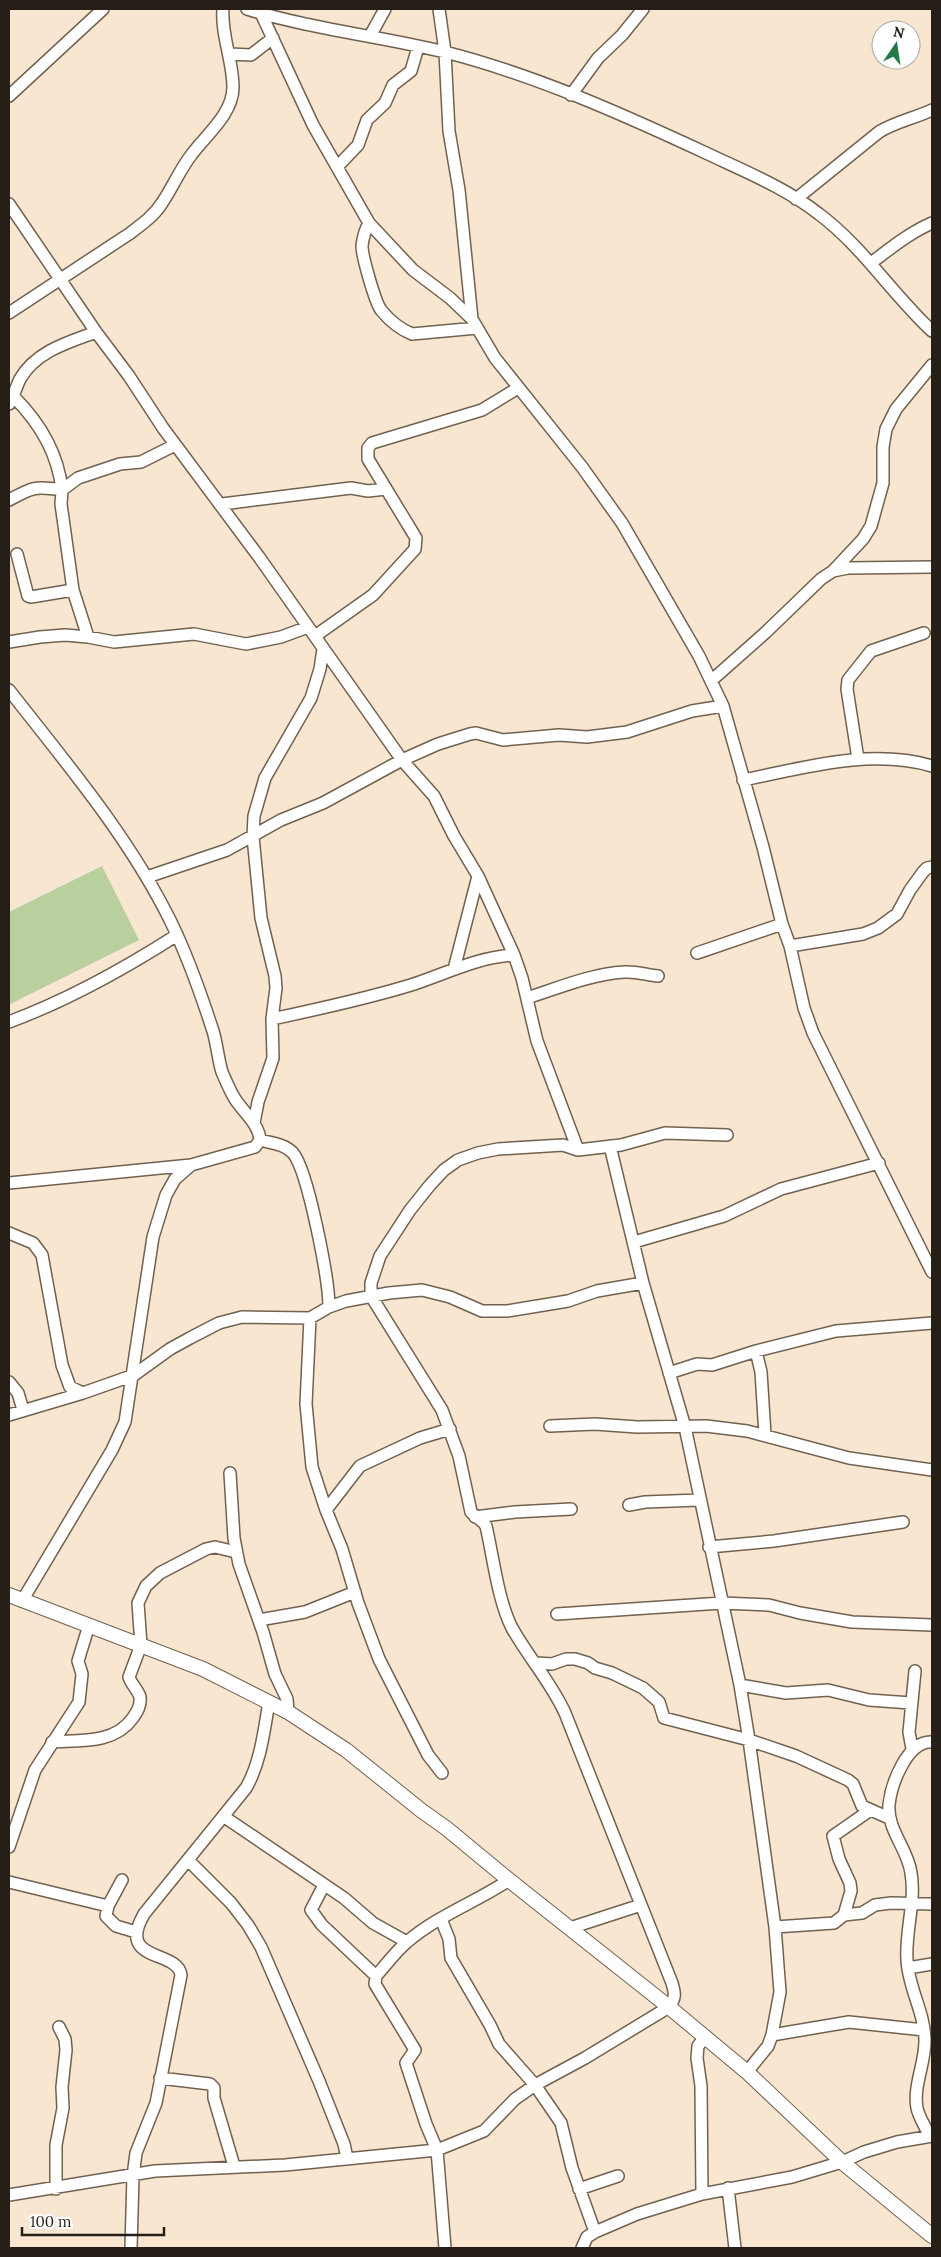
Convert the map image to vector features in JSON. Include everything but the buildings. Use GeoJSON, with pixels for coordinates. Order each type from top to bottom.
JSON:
{"type":"FeatureCollection","features":[{"type":"Feature","properties":{"kind":"street"},"geometry":{"type":"LineString","coordinates":[[9,96],[103,9]]}},
{"type":"Feature","properties":{"kind":"street"},"geometry":{"type":"LineString","coordinates":[[9,313],[139,227],[161,204],[192,154],[211,132],[231,99],[233,87],[230,54],[222,23],[223,9]]}},
{"type":"Feature","properties":{"kind":"street"},"geometry":{"type":"LineString","coordinates":[[247,9],[445,52],[514,74],[658,131],[740,169],[818,212],[838,229],[916,316],[932,331]]}},
{"type":"Feature","properties":{"kind":"street"},"geometry":{"type":"LineString","coordinates":[[370,36],[385,9]]}},
{"type":"Feature","properties":{"kind":"street"},"geometry":{"type":"LineString","coordinates":[[439,9],[445,52],[448,131],[459,190],[475,324]]}},
{"type":"Feature","properties":{"kind":"street"},"geometry":{"type":"LineString","coordinates":[[571,95],[598,58],[622,35],[642,9]]}},
{"type":"Feature","properties":{"kind":"street"},"geometry":{"type":"LineString","coordinates":[[260,11],[303,105],[338,166],[346,186],[369,223],[413,270],[450,298],[475,324],[495,358],[582,467],[622,523],[712,680],[723,706],[763,847],[782,924],[790,946],[804,1008],[813,1033],[823,1057],[879,1164],[932,1272]]}},
{"type":"Feature","properties":{"kind":"street"},"geometry":{"type":"LineString","coordinates":[[230,54],[251,55],[273,38]]}},
{"type":"Feature","properties":{"kind":"street"},"geometry":{"type":"LineString","coordinates":[[338,166],[358,145],[367,120],[385,103],[393,85],[411,71],[418,46]]}},
{"type":"Feature","properties":{"kind":"street"},"geometry":{"type":"LineString","coordinates":[[796,199],[879,132],[890,125],[916,118],[932,110]]}},
{"type":"Feature","properties":{"kind":"street"},"geometry":{"type":"LineString","coordinates":[[9,204],[175,445],[222,504],[402,760],[434,796],[454,836],[478,876],[514,955],[527,998],[536,1041],[578,1150]]}},
{"type":"Feature","properties":{"kind":"street"},"geometry":{"type":"LineString","coordinates":[[369,223],[364,234],[362,247],[364,259],[379,308],[387,316],[402,330],[412,334],[475,324]]}},
{"type":"Feature","properties":{"kind":"street"},"geometry":{"type":"LineString","coordinates":[[871,264],[909,234],[932,223]]}},
{"type":"Feature","properties":{"kind":"street"},"geometry":{"type":"LineString","coordinates":[[88,636],[73,590],[58,468],[37,420],[11,400],[20,378],[34,363],[57,346],[96,332]]}},
{"type":"Feature","properties":{"kind":"street"},"geometry":{"type":"LineString","coordinates":[[712,680],[765,633],[821,579],[833,571],[863,539],[871,526],[883,484],[883,447],[886,430],[896,409],[932,365]]}},
{"type":"Feature","properties":{"kind":"street"},"geometry":{"type":"LineString","coordinates":[[9,642],[40,637],[88,636],[114,642],[194,634],[246,644],[312,632],[373,595],[415,549],[416,538],[368,459],[368,448],[372,443],[474,413],[518,388]]}},
{"type":"Feature","properties":{"kind":"street"},"geometry":{"type":"LineString","coordinates":[[9,500],[31,488],[40,487],[62,490],[78,478],[120,464],[141,462],[175,445]]}},
{"type":"Feature","properties":{"kind":"street"},"geometry":{"type":"LineString","coordinates":[[222,504],[341,489],[378,491],[386,489]]}},
{"type":"Feature","properties":{"kind":"street"},"geometry":{"type":"LineString","coordinates":[[17,554],[28,596],[73,590]]}},
{"type":"Feature","properties":{"kind":"street"},"geometry":{"type":"LineString","coordinates":[[833,571],[848,568],[932,567]]}},
{"type":"Feature","properties":{"kind":"street"},"geometry":{"type":"LineString","coordinates":[[858,759],[847,689],[848,680],[871,651],[924,633]]}},
{"type":"Feature","properties":{"kind":"street"},"geometry":{"type":"LineString","coordinates":[[254,1123],[258,1102],[271,1065],[275,976],[263,932],[253,837],[254,816],[265,778],[311,698],[320,669],[323,649]]}},
{"type":"Feature","properties":{"kind":"street"},"geometry":{"type":"LineString","coordinates":[[9,690],[108,818],[147,878],[177,936],[202,998],[222,1070],[236,1099],[254,1123],[260,1140]]}},
{"type":"Feature","properties":{"kind":"street"},"geometry":{"type":"LineString","coordinates":[[147,878],[227,850],[281,820],[324,803],[402,760],[438,744],[470,734],[483,734],[503,740],[559,735],[587,737],[627,732],[692,711],[723,706]]}},
{"type":"Feature","properties":{"kind":"street"},"geometry":{"type":"LineString","coordinates":[[743,780],[858,759],[898,758],[932,766]]}},
{"type":"Feature","properties":{"kind":"street"},"geometry":{"type":"LineString","coordinates":[[790,946],[863,934],[878,928],[897,914],[914,883],[927,868],[932,868]]}},
{"type":"Feature","properties":{"kind":"street"},"geometry":{"type":"LineString","coordinates":[[454,969],[478,876]]}},
{"type":"Feature","properties":{"kind":"street"},"geometry":{"type":"LineString","coordinates":[[698,953],[782,924]]}},
{"type":"Feature","properties":{"kind":"street"},"geometry":{"type":"LineString","coordinates":[[9,1022],[50,1005],[132,964],[177,936]]}},
{"type":"Feature","properties":{"kind":"street"},"geometry":{"type":"LineString","coordinates":[[272,1019],[357,1000],[485,958],[514,955]]}},
{"type":"Feature","properties":{"kind":"street"},"geometry":{"type":"LineString","coordinates":[[527,998],[571,983],[614,973],[628,972],[658,976]]}},
{"type":"Feature","properties":{"kind":"street"},"geometry":{"type":"LineString","coordinates":[[9,2195],[56,2189],[155,2171],[284,2165],[437,2150],[484,2131],[515,2099],[535,2085],[585,2058],[669,2007],[674,2001],[675,1994],[565,1714],[536,1663],[520,1641],[506,1613],[486,1526],[482,1520],[475,1517],[468,1505],[460,1456],[450,1429],[428,1387],[371,1296],[371,1283],[380,1256],[410,1210],[430,1185],[452,1164],[478,1153],[498,1149],[563,1145],[578,1150],[621,1145],[665,1133],[726,1134]]}},
{"type":"Feature","properties":{"kind":"street"},"geometry":{"type":"LineString","coordinates":[[9,1183],[191,1164],[255,1148],[260,1140]]}},
{"type":"Feature","properties":{"kind":"street"},"geometry":{"type":"LineString","coordinates":[[260,1140],[288,1148],[298,1160],[322,1250],[330,1307]]}},
{"type":"Feature","properties":{"kind":"street"},"geometry":{"type":"LineString","coordinates":[[610,1146],[643,1283],[684,1427],[740,1685],[749,1740],[775,1927],[780,1992],[772,2035],[768,2046],[746,2072]]}},
{"type":"Feature","properties":{"kind":"street"},"geometry":{"type":"LineString","coordinates":[[191,1164],[174,1179],[166,1194],[153,1237],[134,1375],[125,1422],[120,1436],[13,1599],[89,1625],[203,1669],[288,1712],[346,1750],[705,2036],[842,2162],[932,2236]]}},
{"type":"Feature","properties":{"kind":"street"},"geometry":{"type":"LineString","coordinates":[[634,1242],[724,1216],[781,1189],[879,1164]]}},
{"type":"Feature","properties":{"kind":"street"},"geometry":{"type":"LineString","coordinates":[[9,1233],[32,1243],[42,1255],[62,1365],[70,1387],[83,1393]]}},
{"type":"Feature","properties":{"kind":"street"},"geometry":{"type":"LineString","coordinates":[[9,1415],[83,1393],[134,1375],[170,1348],[231,1319],[242,1317],[310,1318],[330,1307],[371,1296],[422,1290],[450,1297],[482,1311],[507,1311],[568,1301],[598,1292],[643,1283]]}},
{"type":"Feature","properties":{"kind":"street"},"geometry":{"type":"LineString","coordinates":[[310,1318],[306,1404],[312,1467],[326,1510],[342,1549],[354,1592],[379,1659],[428,1755],[442,1773]]}},
{"type":"Feature","properties":{"kind":"street"},"geometry":{"type":"LineString","coordinates":[[669,1373],[697,1364],[712,1365],[756,1351],[836,1331],[932,1324]]}},
{"type":"Feature","properties":{"kind":"street"},"geometry":{"type":"LineString","coordinates":[[756,1351],[761,1372],[765,1435]]}},
{"type":"Feature","properties":{"kind":"street"},"geometry":{"type":"LineString","coordinates":[[9,1382],[18,1393],[23,1410]]}},
{"type":"Feature","properties":{"kind":"street"},"geometry":{"type":"LineString","coordinates":[[550,1426],[595,1424],[637,1427],[706,1426],[765,1435],[848,1458],[932,1470]]}},
{"type":"Feature","properties":{"kind":"street"},"geometry":{"type":"LineString","coordinates":[[326,1510],[360,1466],[420,1438],[450,1429]]}},
{"type":"Feature","properties":{"kind":"street"},"geometry":{"type":"LineString","coordinates":[[230,1473],[236,1552],[275,1674],[287,1699],[288,1712]]}},
{"type":"Feature","properties":{"kind":"street"},"geometry":{"type":"LineString","coordinates":[[628,1505],[645,1502],[699,1500]]}},
{"type":"Feature","properties":{"kind":"street"},"geometry":{"type":"LineString","coordinates":[[475,1517],[515,1512],[571,1509]]}},
{"type":"Feature","properties":{"kind":"street"},"geometry":{"type":"LineString","coordinates":[[709,1547],[781,1540],[903,1522]]}},
{"type":"Feature","properties":{"kind":"street"},"geometry":{"type":"LineString","coordinates":[[52,1742],[105,1738],[118,1732],[129,1723],[137,1712],[140,1703],[138,1694],[129,1677],[141,1645],[138,1604],[146,1586],[152,1579],[206,1548],[215,1547],[236,1552]]}},
{"type":"Feature","properties":{"kind":"street"},"geometry":{"type":"LineString","coordinates":[[259,1620],[305,1612],[354,1592]]}},
{"type":"Feature","properties":{"kind":"street"},"geometry":{"type":"LineString","coordinates":[[557,1614],[722,1603],[769,1605],[800,1614],[852,1622],[932,1625]]}},
{"type":"Feature","properties":{"kind":"street"},"geometry":{"type":"LineString","coordinates":[[9,1847],[30,1782],[42,1757],[79,1702],[82,1682],[78,1661],[89,1625]]}},
{"type":"Feature","properties":{"kind":"street"},"geometry":{"type":"LineString","coordinates":[[536,1663],[552,1664],[566,1659],[588,1662],[595,1668],[612,1673],[643,1688],[659,1702],[664,1718],[749,1740],[796,1756],[848,1780],[853,1784],[862,1806],[869,1811],[889,1818]]}},
{"type":"Feature","properties":{"kind":"street"},"geometry":{"type":"LineString","coordinates":[[912,1749],[909,1732],[915,1670]]}},
{"type":"Feature","properties":{"kind":"street"},"geometry":{"type":"LineString","coordinates":[[740,1685],[786,1693],[828,1690],[869,1700],[911,1703]]}},
{"type":"Feature","properties":{"kind":"street"},"geometry":{"type":"LineString","coordinates":[[130,2248],[133,2176],[136,2153],[156,2103],[181,1972],[178,1968],[142,1947],[136,1938],[136,1932],[144,1914],[240,1797],[252,1777],[260,1750],[269,1702]]}},
{"type":"Feature","properties":{"kind":"street"},"geometry":{"type":"LineString","coordinates":[[582,2248],[588,2236],[637,2214],[702,2194],[792,2177],[842,2162],[872,2149],[931,2136],[917,2110],[916,2099],[924,2053],[924,2030],[908,1968],[907,1936],[912,1882],[909,1862],[889,1818],[891,1794],[897,1776],[912,1749],[919,1744],[932,1742]]}},
{"type":"Feature","properties":{"kind":"street"},"geometry":{"type":"LineString","coordinates":[[844,1915],[851,1891],[833,1836],[869,1811]]}},
{"type":"Feature","properties":{"kind":"street"},"geometry":{"type":"LineString","coordinates":[[223,1816],[344,1898],[373,1923],[407,1942]]}},
{"type":"Feature","properties":{"kind":"street"},"geometry":{"type":"LineString","coordinates":[[188,1860],[231,1903],[248,1924],[261,1947],[319,2081],[344,2144],[347,2158]]}},
{"type":"Feature","properties":{"kind":"street"},"geometry":{"type":"LineString","coordinates":[[122,1880],[105,1912],[109,1922],[136,1932]]}},
{"type":"Feature","properties":{"kind":"street"},"geometry":{"type":"LineString","coordinates":[[445,2248],[437,2150],[426,2124],[406,2063],[414,2050],[375,1984],[376,1976],[407,1942],[441,1919],[488,1894],[509,1880]]}},
{"type":"Feature","properties":{"kind":"street"},"geometry":{"type":"LineString","coordinates":[[9,1882],[108,1906]]}},
{"type":"Feature","properties":{"kind":"street"},"geometry":{"type":"LineString","coordinates":[[324,1885],[311,1910],[322,1925],[376,1976]]}},
{"type":"Feature","properties":{"kind":"street"},"geometry":{"type":"LineString","coordinates":[[775,1927],[834,1923],[844,1915],[862,1913],[875,1905],[932,1904]]}},
{"type":"Feature","properties":{"kind":"street"},"geometry":{"type":"LineString","coordinates":[[570,1928],[641,1905]]}},
{"type":"Feature","properties":{"kind":"street"},"geometry":{"type":"LineString","coordinates":[[441,1919],[449,1939],[451,1958],[490,2025],[498,2044],[535,2085],[561,2124],[579,2189],[595,2232]]}},
{"type":"Feature","properties":{"kind":"street"},"geometry":{"type":"LineString","coordinates":[[908,1968],[932,1964]]}},
{"type":"Feature","properties":{"kind":"street"},"geometry":{"type":"LineString","coordinates":[[772,2035],[849,2022],[924,2030]]}},
{"type":"Feature","properties":{"kind":"street"},"geometry":{"type":"LineString","coordinates":[[56,2189],[56,2145],[63,2108],[62,2087],[66,2050],[65,2039],[59,2026]]}},
{"type":"Feature","properties":{"kind":"street"},"geometry":{"type":"LineString","coordinates":[[702,2194],[701,2086],[697,2058],[698,2046],[705,2036]]}},
{"type":"Feature","properties":{"kind":"street"},"geometry":{"type":"LineString","coordinates":[[160,2078],[210,2084],[214,2088],[214,2098],[234,2166]]}},
{"type":"Feature","properties":{"kind":"street"},"geometry":{"type":"LineString","coordinates":[[579,2189],[618,2176]]}},
{"type":"Feature","properties":{"kind":"street"},"geometry":{"type":"LineString","coordinates":[[728,2188],[735,2248]]}},
{"type":"Feature","properties":{"kind":"green space"},"geometry":{"type":"Polygon","coordinates":[[[102,866],[139,940],[10,1004],[9,912],[102,866]]]}}]}
